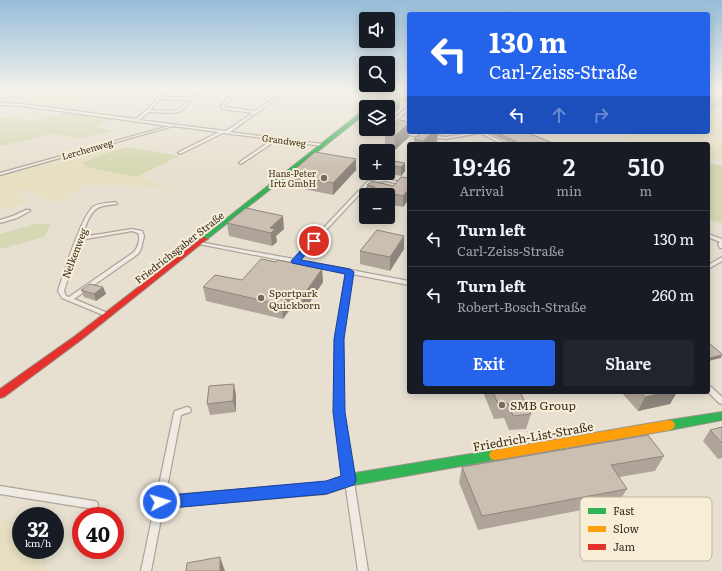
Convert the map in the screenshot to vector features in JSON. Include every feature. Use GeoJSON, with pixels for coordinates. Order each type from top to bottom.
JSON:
{"type":"FeatureCollection","features":[{"type":"Feature","properties":{"kind":"main road","name":"Friedrichsgaber Straße"},"geometry":{"type":"LineString","coordinates":[[0,394],[47,362],[108,315],[359,116]]}},
{"type":"Feature","properties":{"kind":"main road","name":"Friedrich-List-Straße"},"geometry":{"type":"LineString","coordinates":[[160,502],[326,488],[349,480],[722,416]]}},
{"type":"Feature","properties":{"kind":"street","name":"Grandweg"},"geometry":{"type":"LineString","coordinates":[[104,116],[322,145]]}},
{"type":"Feature","properties":{"kind":"street"},"geometry":{"type":"LineString","coordinates":[[137,120],[142,116]]}},
{"type":"Feature","properties":{"kind":"street"},"geometry":{"type":"LineString","coordinates":[[180,153],[225,132],[249,116]]}},
{"type":"Feature","properties":{"kind":"street","name":"Lerchenweg"},"geometry":{"type":"LineString","coordinates":[[0,174],[174,125]]}},
{"type":"Feature","properties":{"kind":"street"},"geometry":{"type":"LineString","coordinates":[[395,130],[407,131]]}},
{"type":"Feature","properties":{"kind":"street"},"geometry":{"type":"LineString","coordinates":[[428,134],[446,138],[469,134]]}},
{"type":"Feature","properties":{"kind":"street"},"geometry":{"type":"LineString","coordinates":[[484,134],[501,142]]}},
{"type":"Feature","properties":{"kind":"street"},"geometry":{"type":"LineString","coordinates":[[241,163],[276,138]]}},
{"type":"Feature","properties":{"kind":"street"},"geometry":{"type":"LineString","coordinates":[[295,261],[369,182],[386,180],[407,185]]}},
{"type":"Feature","properties":{"kind":"street","name":"Nelkenweg"},"geometry":{"type":"LineString","coordinates":[[70,299],[64,297],[61,291],[79,238],[93,209],[103,204],[115,203]]}},
{"type":"Feature","properties":{"kind":"street"},"geometry":{"type":"LineString","coordinates":[[0,222],[28,211]]}},
{"type":"Feature","properties":{"kind":"street"},"geometry":{"type":"LineString","coordinates":[[70,299],[136,253],[139,249],[142,236],[140,232],[132,230],[79,238]]}},
{"type":"Feature","properties":{"kind":"street"},"geometry":{"type":"LineString","coordinates":[[710,236],[722,242],[720,244],[722,247]]}},
{"type":"Feature","properties":{"kind":"street"},"geometry":{"type":"LineString","coordinates":[[199,243],[407,283]]}},
{"type":"Feature","properties":{"kind":"street"},"geometry":{"type":"LineString","coordinates":[[710,266],[722,259]]}},
{"type":"Feature","properties":{"kind":"street"},"geometry":{"type":"LineString","coordinates":[[350,272],[339,339],[339,412],[363,571]]}},
{"type":"Feature","properties":{"kind":"street"},"geometry":{"type":"LineString","coordinates":[[70,299],[108,315]]}},
{"type":"Feature","properties":{"kind":"street"},"geometry":{"type":"LineString","coordinates":[[710,390],[722,401]]}},
{"type":"Feature","properties":{"kind":"street"},"geometry":{"type":"LineString","coordinates":[[146,571],[178,413],[187,410]]}},
{"type":"Feature","properties":{"kind":"street"},"geometry":{"type":"LineString","coordinates":[[0,490],[94,505]]}},
{"type":"Feature","properties":{"kind":"shaded area"},"geometry":{"type":"Polygon","coordinates":[[[710,116],[722,116],[722,161],[710,158],[710,142],[635,142],[616,138],[630,134],[710,134],[710,116]]]}},
{"type":"Feature","properties":{"kind":"shaded area"},"geometry":{"type":"Polygon","coordinates":[[[97,146],[112,151],[83,163],[91,168],[136,177],[177,190],[122,185],[82,185],[62,203],[8,186],[28,202],[0,210],[0,173],[97,146]]]}},
{"type":"Feature","properties":{"kind":"shaded area"},"geometry":{"type":"Polygon","coordinates":[[[0,519],[12,522],[12,559],[47,559],[44,571],[0,571],[0,519]]]}},
{"type":"Feature","properties":{"kind":"green space"},"geometry":{"type":"Polygon","coordinates":[[[54,116],[85,116],[111,119],[96,127],[114,131],[79,139],[54,134],[0,146],[0,119],[9,117],[32,121],[54,116]]]}},
{"type":"Feature","properties":{"kind":"green space"},"geometry":{"type":"Polygon","coordinates":[[[128,147],[179,156],[136,177],[91,168],[82,163],[112,151],[128,147]]]}},
{"type":"Feature","properties":{"kind":"green space"},"geometry":{"type":"Polygon","coordinates":[[[710,163],[722,166],[722,223],[710,220],[710,163]]]}},
{"type":"Feature","properties":{"kind":"green space"},"geometry":{"type":"Polygon","coordinates":[[[36,224],[51,224],[44,237],[0,249],[0,234],[36,224]]]}},
{"type":"Feature","properties":{"kind":"building"},"geometry":{"type":"Polygon","coordinates":[[[401,120],[407,122],[407,125],[395,136],[395,125],[401,120]]]}},
{"type":"Feature","properties":{"kind":"building"},"geometry":{"type":"Polygon","coordinates":[[[419,134],[430,134],[424,141],[414,139],[419,134]]]}},
{"type":"Feature","properties":{"kind":"building"},"geometry":{"type":"Polygon","coordinates":[[[499,134],[531,134],[550,142],[517,142],[499,134]]]}},
{"type":"Feature","properties":{"kind":"building"},"geometry":{"type":"Polygon","coordinates":[[[315,152],[356,159],[333,183],[288,175],[315,152]]]}},
{"type":"Feature","properties":{"kind":"building"},"geometry":{"type":"Polygon","coordinates":[[[395,161],[405,163],[401,167],[395,166],[395,161]]]}},
{"type":"Feature","properties":{"kind":"building"},"geometry":{"type":"Polygon","coordinates":[[[401,177],[407,178],[407,191],[403,196],[395,194],[395,188],[374,188],[375,187],[367,185],[372,181],[393,186],[401,177]]]}},
{"type":"Feature","properties":{"kind":"building"},"geometry":{"type":"Polygon","coordinates":[[[246,208],[283,216],[270,228],[275,229],[271,233],[227,223],[246,208]]]}},
{"type":"Feature","properties":{"kind":"building"},"geometry":{"type":"Polygon","coordinates":[[[377,230],[404,236],[390,257],[360,251],[377,230]]]}},
{"type":"Feature","properties":{"kind":"building"},"geometry":{"type":"Polygon","coordinates":[[[261,259],[276,262],[278,260],[322,269],[302,297],[289,294],[282,305],[203,287],[215,275],[242,280],[261,259]]]}},
{"type":"Feature","properties":{"kind":"building"},"geometry":{"type":"Polygon","coordinates":[[[90,284],[103,287],[94,294],[81,290],[90,284]]]}},
{"type":"Feature","properties":{"kind":"building"},"geometry":{"type":"Polygon","coordinates":[[[710,344],[722,354],[710,358],[710,344]]]}},
{"type":"Feature","properties":{"kind":"building"},"geometry":{"type":"Polygon","coordinates":[[[234,384],[233,401],[207,404],[209,386],[234,384]]]}},
{"type":"Feature","properties":{"kind":"building"},"geometry":{"type":"Polygon","coordinates":[[[494,394],[521,394],[531,414],[513,416],[508,403],[498,404],[494,394]]]}},
{"type":"Feature","properties":{"kind":"building"},"geometry":{"type":"Polygon","coordinates":[[[643,394],[658,394],[645,397],[643,394]]]}},
{"type":"Feature","properties":{"kind":"building"},"geometry":{"type":"Polygon","coordinates":[[[722,427],[722,443],[710,430],[722,427]]]}},
{"type":"Feature","properties":{"kind":"building"},"geometry":{"type":"Polygon","coordinates":[[[648,435],[664,456],[611,465],[627,489],[482,516],[462,467],[648,435]]]}},
{"type":"Feature","properties":{"kind":"building"},"geometry":{"type":"Polygon","coordinates":[[[220,557],[220,571],[186,571],[187,563],[220,557]]]}},
{"type":"Feature","properties":{"kind":"traffic: fast"},"geometry":{"type":"LineString","coordinates":[[204,239],[359,117]]}},
{"type":"Feature","properties":{"kind":"traffic: fast"},"geometry":{"type":"LineString","coordinates":[[670,425],[722,416]]}},
{"type":"Feature","properties":{"kind":"traffic: fast"},"geometry":{"type":"LineString","coordinates":[[160,502],[326,488],[349,480],[495,455]]}},
{"type":"Feature","properties":{"kind":"traffic: slow"},"geometry":{"type":"LineString","coordinates":[[495,455],[670,425]]}},
{"type":"Feature","properties":{"kind":"traffic: jam"},"geometry":{"type":"LineString","coordinates":[[0,394],[78,338],[204,239]]}},
{"type":"Feature","properties":{"kind":"place","name":"Hans-Peter Irtz GmbH"},"geometry":{"type":"Point","coordinates":[324,178]}},
{"type":"Feature","properties":{"kind":"place","name":"Sportpark Quickborn"},"geometry":{"type":"Point","coordinates":[261,298]}},
{"type":"Feature","properties":{"kind":"place","name":"SMB Group"},"geometry":{"type":"Point","coordinates":[502,405]}},
{"type":"Feature","properties":{"kind":"route"},"geometry":{"type":"LineString","coordinates":[[160,502],[326,488],[349,480],[339,412],[339,339],[350,272],[295,261],[314,241]]}}]}
